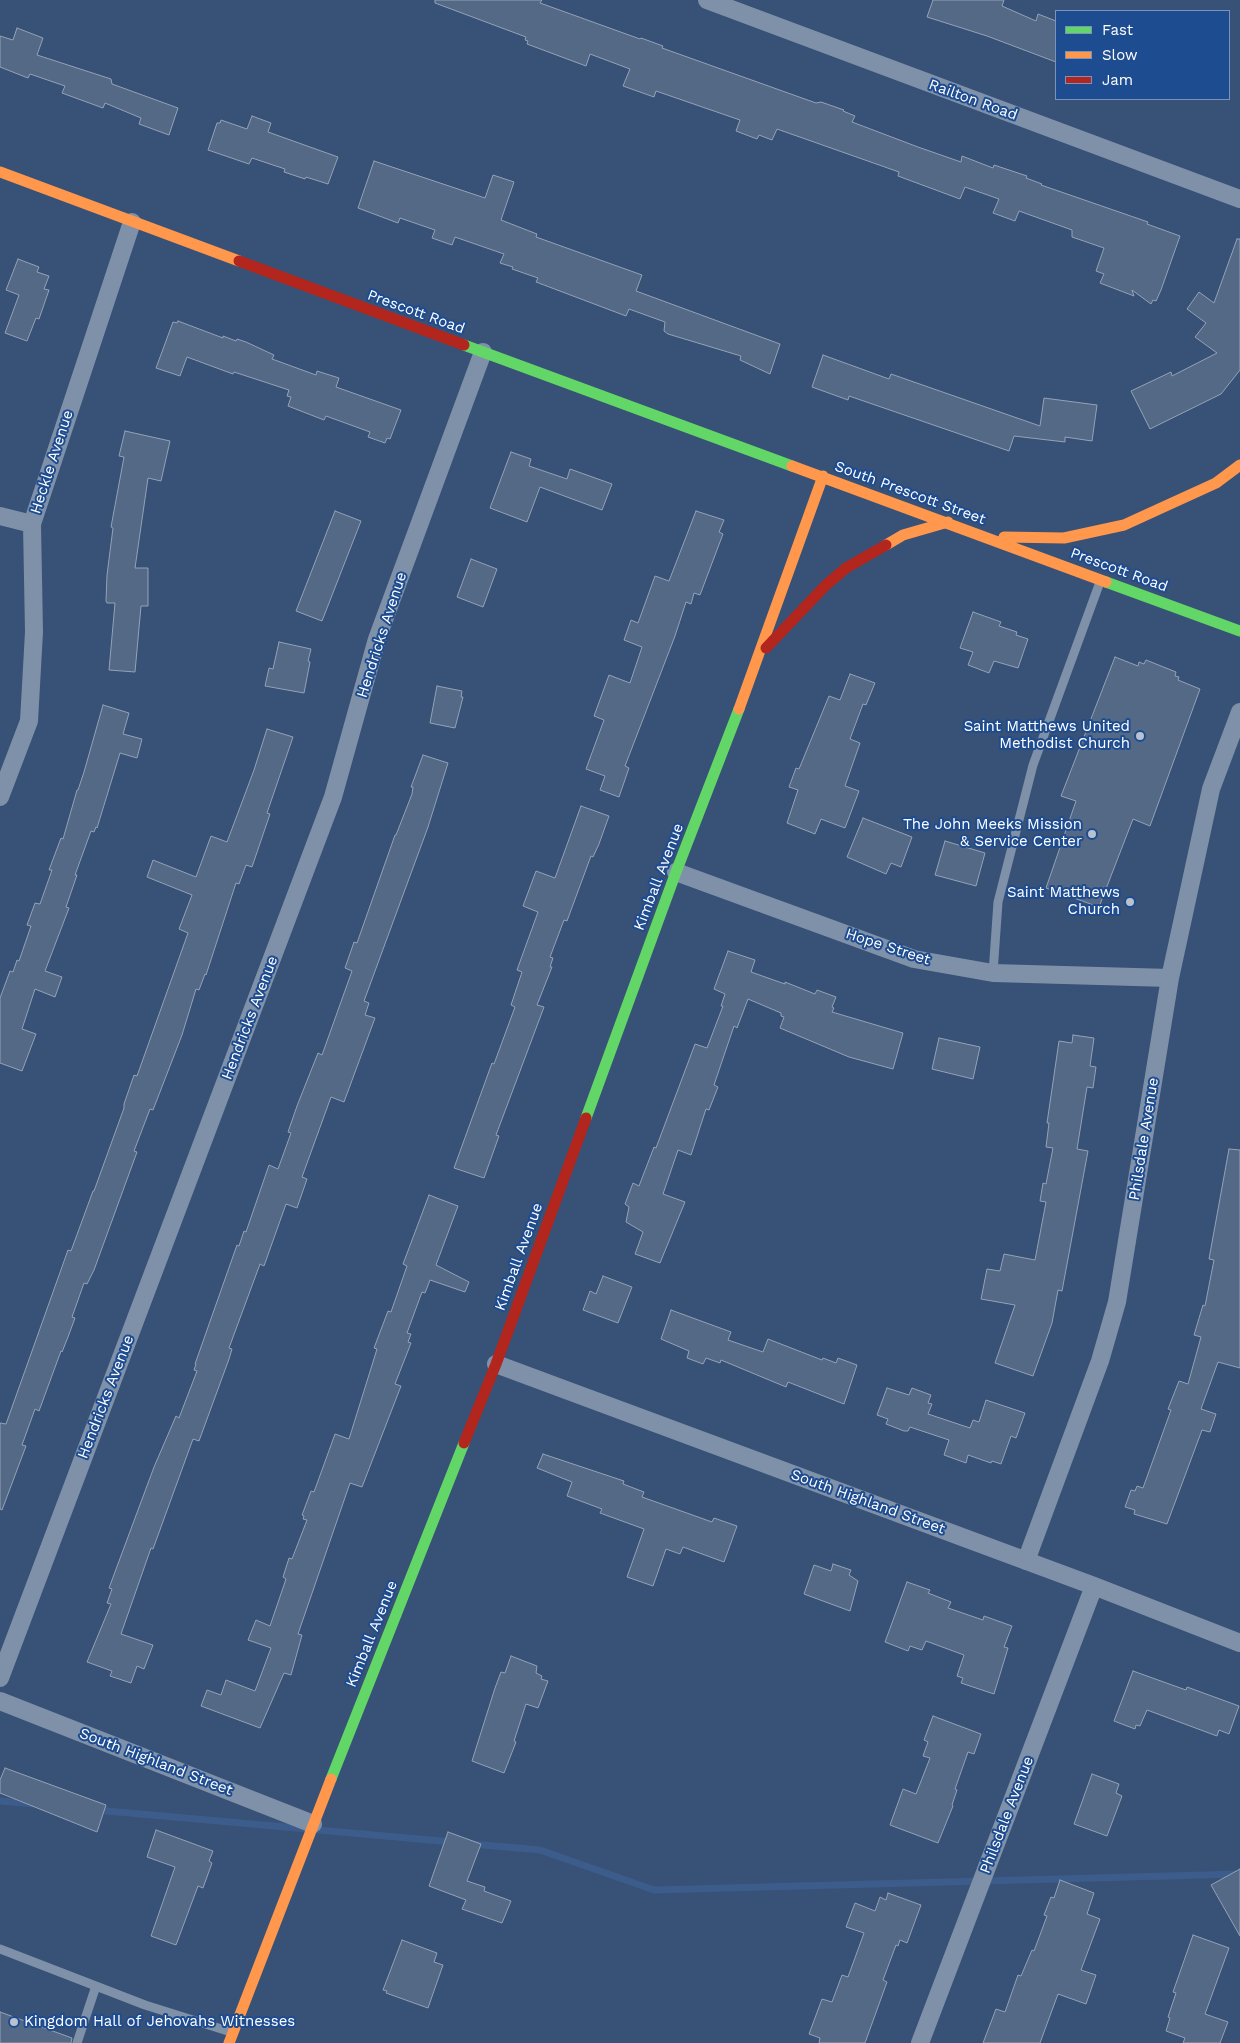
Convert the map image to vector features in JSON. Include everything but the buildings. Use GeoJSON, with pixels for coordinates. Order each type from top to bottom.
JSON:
{"type":"FeatureCollection","features":[{"type":"Feature","properties":{"kind":"main road","name":"Prescott Road"},"geometry":{"type":"LineString","coordinates":[[0,172],[482,352],[822,476]]}},
{"type":"Feature","properties":{"kind":"main road"},"geometry":{"type":"LineString","coordinates":[[987,537],[1064,538],[1124,525],[1216,483],[1240,465]]}},
{"type":"Feature","properties":{"kind":"main road","name":"South Prescott Street"},"geometry":{"type":"LineString","coordinates":[[822,476],[987,537]]}},
{"type":"Feature","properties":{"kind":"main road","name":"Kimball Avenue"},"geometry":{"type":"LineString","coordinates":[[232,2038],[313,1824],[496,1364],[676,872],[760,653],[822,476]]}},
{"type":"Feature","properties":{"kind":"main road"},"geometry":{"type":"LineString","coordinates":[[760,653],[826,585],[846,568],[903,535],[948,522]]}},
{"type":"Feature","properties":{"kind":"main road","name":"Prescott Road"},"geometry":{"type":"LineString","coordinates":[[987,537],[1240,631]]}},
{"type":"Feature","properties":{"kind":"street","name":"Railton Road"},"geometry":{"type":"LineString","coordinates":[[707,0],[1240,199]]}},
{"type":"Feature","properties":{"kind":"street","name":"Heckle Avenue"},"geometry":{"type":"LineString","coordinates":[[0,796],[29,721],[34,632],[32,524],[132,222]]}},
{"type":"Feature","properties":{"kind":"street","name":"Hendricks Avenue"},"geometry":{"type":"LineString","coordinates":[[0,1678],[334,797],[377,639],[482,352]]}},
{"type":"Feature","properties":{"kind":"street"},"geometry":{"type":"LineString","coordinates":[[0,516],[32,524]]}},
{"type":"Feature","properties":{"kind":"street","name":"Philsdale Avenue"},"geometry":{"type":"LineString","coordinates":[[1026,1561],[1100,1361],[1117,1302],[1170,978],[1211,788],[1240,712]]}},
{"type":"Feature","properties":{"kind":"street","name":"Hope Street"},"geometry":{"type":"LineString","coordinates":[[676,872],[914,959],[993,973],[1170,978]]}},
{"type":"Feature","properties":{"kind":"street","name":"South Highland Street"},"geometry":{"type":"LineString","coordinates":[[496,1364],[1094,1586],[1240,1643]]}},
{"type":"Feature","properties":{"kind":"street","name":"Philsdale Avenue"},"geometry":{"type":"LineString","coordinates":[[920,2043],[1094,1586]]}},
{"type":"Feature","properties":{"kind":"street","name":"South Highland Street"},"geometry":{"type":"LineString","coordinates":[[0,1701],[313,1824]]}},
{"type":"Feature","properties":{"kind":"lane"},"geometry":{"type":"LineString","coordinates":[[993,973],[998,902],[1033,765],[1100,579]]}},
{"type":"Feature","properties":{"kind":"lane"},"geometry":{"type":"LineString","coordinates":[[0,1949],[232,2038]]}},
{"type":"Feature","properties":{"kind":"lane"},"geometry":{"type":"LineString","coordinates":[[77,2043],[96,1986]]}},
{"type":"Feature","properties":{"kind":"waterway"},"geometry":{"type":"LineString","coordinates":[[0,1801],[34,1804]]}},
{"type":"Feature","properties":{"kind":"waterway"},"geometry":{"type":"LineString","coordinates":[[96,1810],[452,1842]]}},
{"type":"Feature","properties":{"kind":"waterway"},"geometry":{"type":"LineString","coordinates":[[472,1844],[540,1850],[654,1890],[1240,1874]]}},
{"type":"Feature","properties":{"kind":"traffic: fast"},"geometry":{"type":"LineString","coordinates":[[464,345],[792,466]]}},
{"type":"Feature","properties":{"kind":"traffic: fast"},"geometry":{"type":"LineString","coordinates":[[1106,582],[1240,631]]}},
{"type":"Feature","properties":{"kind":"traffic: fast"},"geometry":{"type":"LineString","coordinates":[[586,1118],[676,872],[739,709]]}},
{"type":"Feature","properties":{"kind":"traffic: fast"},"geometry":{"type":"LineString","coordinates":[[331,1779],[464,1443]]}},
{"type":"Feature","properties":{"kind":"traffic: slow"},"geometry":{"type":"LineString","coordinates":[[0,172],[239,261]]}},
{"type":"Feature","properties":{"kind":"traffic: slow"},"geometry":{"type":"LineString","coordinates":[[1004,537],[1064,538],[1124,525],[1216,483],[1240,465]]}},
{"type":"Feature","properties":{"kind":"traffic: slow"},"geometry":{"type":"LineString","coordinates":[[792,466],[1106,582]]}},
{"type":"Feature","properties":{"kind":"traffic: slow"},"geometry":{"type":"LineString","coordinates":[[739,709],[823,476]]}},
{"type":"Feature","properties":{"kind":"traffic: slow"},"geometry":{"type":"LineString","coordinates":[[886,545],[903,535],[948,522]]}},
{"type":"Feature","properties":{"kind":"traffic: slow"},"geometry":{"type":"LineString","coordinates":[[229,2043],[331,1779]]}},
{"type":"Feature","properties":{"kind":"traffic: jam"},"geometry":{"type":"LineString","coordinates":[[239,261],[464,345]]}},
{"type":"Feature","properties":{"kind":"traffic: jam"},"geometry":{"type":"LineString","coordinates":[[766,648],[826,585],[846,568],[886,545]]}},
{"type":"Feature","properties":{"kind":"traffic: jam"},"geometry":{"type":"LineString","coordinates":[[464,1443],[496,1364],[586,1118]]}},
{"type":"Feature","properties":{"kind":"place","name":"Saint Matthews United Methodist Church"},"geometry":{"type":"Point","coordinates":[1140,736]}},
{"type":"Feature","properties":{"kind":"place","name":"The John Meeks Mission & Service Center"},"geometry":{"type":"Point","coordinates":[1092,834]}},
{"type":"Feature","properties":{"kind":"place","name":"Saint Matthews Church"},"geometry":{"type":"Point","coordinates":[1130,902]}},
{"type":"Feature","properties":{"kind":"place","name":"Kingdom Hall of Jehovahs Witnesses"},"geometry":{"type":"Point","coordinates":[14,2022]}}]}
